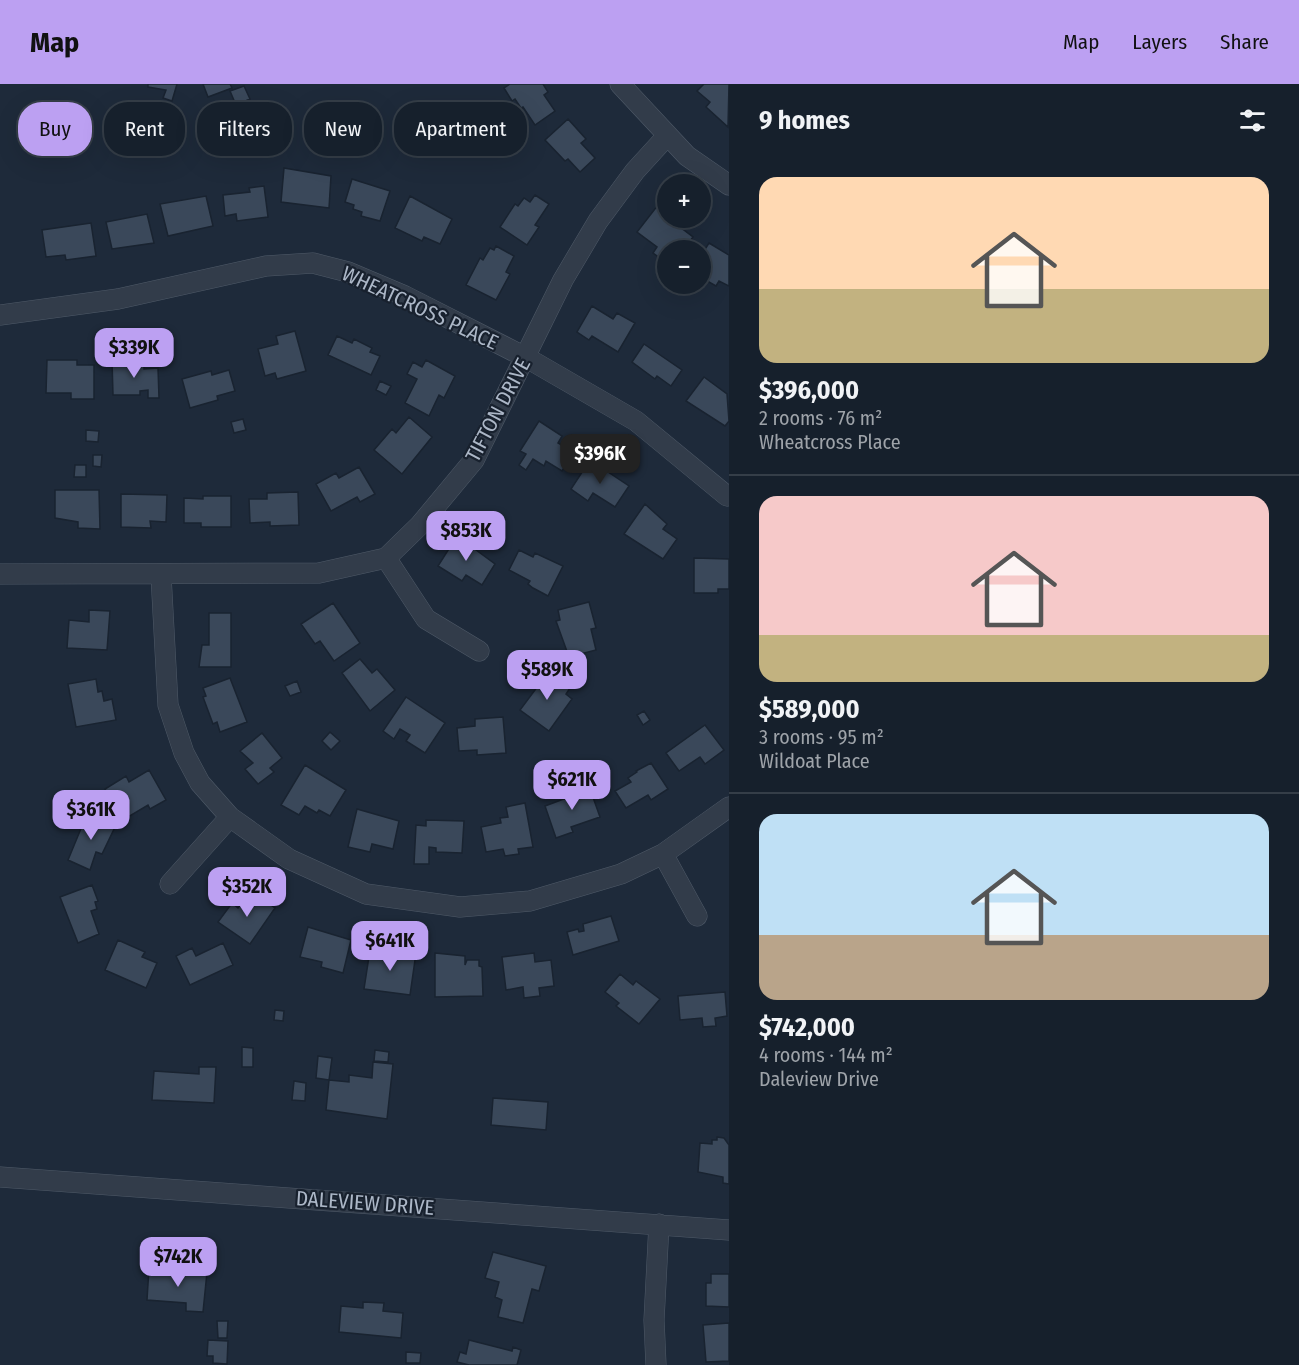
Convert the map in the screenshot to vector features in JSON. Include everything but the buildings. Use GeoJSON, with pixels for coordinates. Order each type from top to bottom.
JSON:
{"type":"FeatureCollection","features":[{"type":"Feature","properties":{"kind":"street"},"geometry":{"type":"LineString","coordinates":[[620,84],[666,137],[687,156],[729,185]]}},
{"type":"Feature","properties":{"kind":"street","name":"TIFTON DRIVE"},"geometry":{"type":"LineString","coordinates":[[386,558],[420,525],[474,460],[527,358],[563,280],[598,220],[635,171],[666,137]]}},
{"type":"Feature","properties":{"kind":"street","name":"WHEATCROSS PLACE"},"geometry":{"type":"LineString","coordinates":[[0,315],[118,299],[266,266],[313,263],[348,272],[395,292],[527,358],[636,421],[690,462],[727,496]]}},
{"type":"Feature","properties":{"kind":"street"},"geometry":{"type":"LineString","coordinates":[[0,574],[319,573],[386,558],[426,619],[479,651]]}},
{"type":"Feature","properties":{"kind":"street"},"geometry":{"type":"LineString","coordinates":[[160,575],[168,705],[184,753],[200,783],[230,817],[289,859],[366,894],[460,907],[530,901],[621,874],[663,854],[729,807]]}},
{"type":"Feature","properties":{"kind":"street"},"geometry":{"type":"LineString","coordinates":[[170,884],[230,817]]}},
{"type":"Feature","properties":{"kind":"street"},"geometry":{"type":"LineString","coordinates":[[663,854],[697,916]]}},
{"type":"Feature","properties":{"kind":"street","name":"DALEVIEW DRIVE"},"geometry":{"type":"LineString","coordinates":[[0,1177],[729,1230]]}},
{"type":"Feature","properties":{"kind":"street"},"geometry":{"type":"LineString","coordinates":[[656,1365],[654,1320],[659,1224]]}}]}
